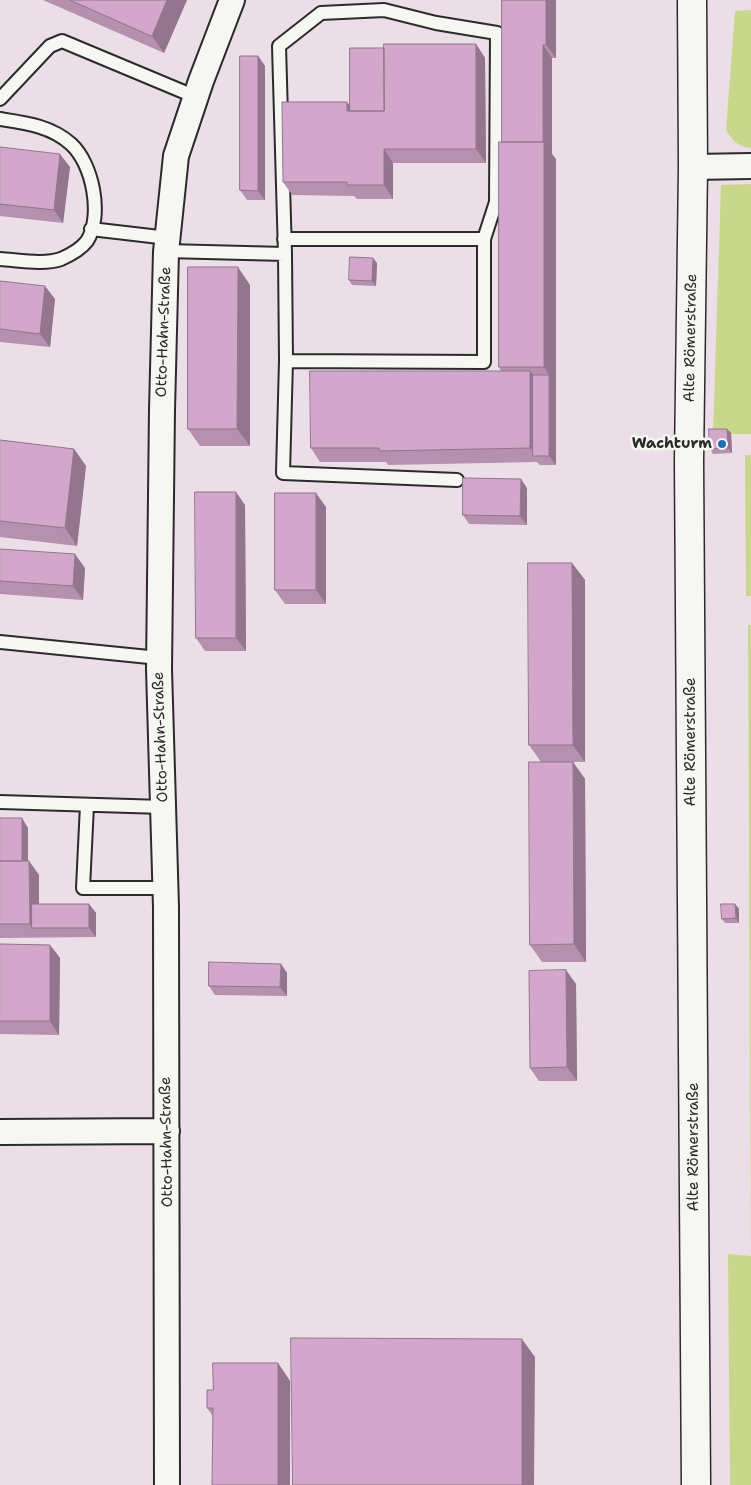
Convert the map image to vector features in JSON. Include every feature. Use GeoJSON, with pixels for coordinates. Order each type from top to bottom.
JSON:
{"type":"FeatureCollection","features":[{"type":"Feature","properties":{"kind":"main road","name":"Alte Römerstraße"},"geometry":{"type":"LineString","coordinates":[[692,0],[693,167],[689,461],[696,1485]]}},
{"type":"Feature","properties":{"kind":"street","name":"Otto-Hahn-Straße"},"geometry":{"type":"LineString","coordinates":[[167,1485],[165,888],[159,658],[162,410],[167,245],[176,156],[232,0]]}},
{"type":"Feature","properties":{"kind":"street"},"geometry":{"type":"LineString","coordinates":[[693,167],[751,166]]}},
{"type":"Feature","properties":{"kind":"street"},"geometry":{"type":"LineString","coordinates":[[0,1132],[167,1131]]}},
{"type":"Feature","properties":{"kind":"lane"},"geometry":{"type":"LineString","coordinates":[[286,361],[484,362],[484,239],[496,202],[497,33],[436,23],[387,5],[321,14],[279,46],[285,254],[286,361],[283,473],[457,480]]}},
{"type":"Feature","properties":{"kind":"lane"},"geometry":{"type":"LineString","coordinates":[[0,99],[50,46],[62,41],[196,97]]}},
{"type":"Feature","properties":{"kind":"lane"},"geometry":{"type":"LineString","coordinates":[[0,119],[38,125],[72,144],[84,160],[90,175],[95,204],[87,241],[78,249],[60,259],[0,259]]}},
{"type":"Feature","properties":{"kind":"lane"},"geometry":{"type":"LineString","coordinates":[[91,229],[167,245],[285,254]]}},
{"type":"Feature","properties":{"kind":"lane"},"geometry":{"type":"LineString","coordinates":[[284,239],[484,239]]}},
{"type":"Feature","properties":{"kind":"lane"},"geometry":{"type":"LineString","coordinates":[[0,642],[159,658]]}},
{"type":"Feature","properties":{"kind":"lane"},"geometry":{"type":"LineString","coordinates":[[0,802],[163,807]]}},
{"type":"Feature","properties":{"kind":"lane"},"geometry":{"type":"LineString","coordinates":[[87,805],[83,888],[165,888]]}},
{"type":"Feature","properties":{"kind":"green space"},"geometry":{"type":"Polygon","coordinates":[[[751,10],[751,148],[736,143],[726,130],[735,11],[751,10]]]}},
{"type":"Feature","properties":{"kind":"green space"},"geometry":{"type":"Polygon","coordinates":[[[751,184],[751,434],[713,434],[721,185],[751,184]]]}},
{"type":"Feature","properties":{"kind":"green space"},"geometry":{"type":"Polygon","coordinates":[[[745,455],[751,455],[751,596],[746,596],[745,455]]]}},
{"type":"Feature","properties":{"kind":"green space"},"geometry":{"type":"Polygon","coordinates":[[[748,625],[751,625],[751,1256],[748,625]]]}},
{"type":"Feature","properties":{"kind":"green space"},"geometry":{"type":"Polygon","coordinates":[[[728,1254],[751,1256],[751,1485],[730,1485],[728,1254]]]}},
{"type":"Feature","properties":{"kind":"building"},"geometry":{"type":"Polygon","coordinates":[[[70,0],[167,0],[152,36],[70,0]]]}},
{"type":"Feature","properties":{"kind":"building"},"geometry":{"type":"Polygon","coordinates":[[[502,0],[546,0],[546,45],[543,45],[543,142],[502,142],[502,0]]]}},
{"type":"Feature","properties":{"kind":"building"},"geometry":{"type":"Polygon","coordinates":[[[384,44],[476,44],[476,149],[384,149],[384,185],[347,185],[347,182],[283,182],[282,102],[347,102],[347,111],[384,111],[384,44]]]}},
{"type":"Feature","properties":{"kind":"building"},"geometry":{"type":"Polygon","coordinates":[[[350,48],[384,48],[384,111],[350,111],[350,48]]]}},
{"type":"Feature","properties":{"kind":"building"},"geometry":{"type":"Polygon","coordinates":[[[240,56],[258,56],[258,191],[240,190],[240,56]]]}},
{"type":"Feature","properties":{"kind":"building"},"geometry":{"type":"Polygon","coordinates":[[[499,142],[544,142],[544,367],[499,367],[499,142]]]}},
{"type":"Feature","properties":{"kind":"building"},"geometry":{"type":"Polygon","coordinates":[[[0,147],[60,154],[54,210],[0,204],[0,147]]]}},
{"type":"Feature","properties":{"kind":"building"},"geometry":{"type":"Polygon","coordinates":[[[350,257],[373,258],[372,281],[349,280],[350,257]]]}},
{"type":"Feature","properties":{"kind":"building"},"geometry":{"type":"Polygon","coordinates":[[[188,267],[238,267],[237,429],[188,429],[188,267]]]}},
{"type":"Feature","properties":{"kind":"building"},"geometry":{"type":"Polygon","coordinates":[[[0,281],[45,286],[40,334],[0,329],[0,281]]]}},
{"type":"Feature","properties":{"kind":"building"},"geometry":{"type":"Polygon","coordinates":[[[310,371],[530,371],[530,448],[379,451],[379,448],[311,448],[310,371]]]}},
{"type":"Feature","properties":{"kind":"building"},"geometry":{"type":"Polygon","coordinates":[[[533,375],[549,375],[549,456],[533,456],[533,375]]]}},
{"type":"Feature","properties":{"kind":"building"},"geometry":{"type":"Polygon","coordinates":[[[709,429],[727,429],[728,448],[710,449],[709,429]]]}},
{"type":"Feature","properties":{"kind":"building"},"geometry":{"type":"Polygon","coordinates":[[[0,440],[74,449],[65,528],[0,521],[0,440]]]}},
{"type":"Feature","properties":{"kind":"building"},"geometry":{"type":"Polygon","coordinates":[[[463,478],[521,479],[520,516],[463,515],[463,478]]]}},
{"type":"Feature","properties":{"kind":"building"},"geometry":{"type":"Polygon","coordinates":[[[195,492],[236,492],[236,638],[196,638],[195,492]]]}},
{"type":"Feature","properties":{"kind":"building"},"geometry":{"type":"Polygon","coordinates":[[[275,493],[316,493],[316,590],[275,590],[275,493]]]}},
{"type":"Feature","properties":{"kind":"building"},"geometry":{"type":"Polygon","coordinates":[[[0,549],[75,554],[73,586],[0,581],[0,549]]]}},
{"type":"Feature","properties":{"kind":"building"},"geometry":{"type":"Polygon","coordinates":[[[528,563],[572,563],[573,745],[529,745],[528,563]]]}},
{"type":"Feature","properties":{"kind":"building"},"geometry":{"type":"Polygon","coordinates":[[[529,762],[573,762],[574,944],[530,945],[529,762]]]}},
{"type":"Feature","properties":{"kind":"building"},"geometry":{"type":"Polygon","coordinates":[[[0,818],[22,818],[22,861],[0,861],[0,818]]]}},
{"type":"Feature","properties":{"kind":"building"},"geometry":{"type":"Polygon","coordinates":[[[0,861],[29,861],[30,924],[0,924],[0,861]]]}},
{"type":"Feature","properties":{"kind":"building"},"geometry":{"type":"Polygon","coordinates":[[[32,904],[89,904],[89,928],[32,928],[32,904]]]}},
{"type":"Feature","properties":{"kind":"building"},"geometry":{"type":"Polygon","coordinates":[[[721,904],[735,904],[736,918],[722,919],[721,904]]]}},
{"type":"Feature","properties":{"kind":"building"},"geometry":{"type":"Polygon","coordinates":[[[0,944],[50,945],[50,1021],[0,1021],[0,944]]]}},
{"type":"Feature","properties":{"kind":"building"},"geometry":{"type":"Polygon","coordinates":[[[209,962],[281,964],[280,987],[209,986],[209,962]]]}},
{"type":"Feature","properties":{"kind":"building"},"geometry":{"type":"Polygon","coordinates":[[[566,970],[567,1067],[530,1068],[529,971],[566,970]]]}},
{"type":"Feature","properties":{"kind":"building"},"geometry":{"type":"Polygon","coordinates":[[[291,1338],[522,1339],[522,1485],[293,1485],[291,1338]]]}},
{"type":"Feature","properties":{"kind":"building"},"geometry":{"type":"Polygon","coordinates":[[[213,1363],[278,1363],[278,1485],[212,1485],[213,1408],[207,1408],[207,1390],[213,1390],[213,1363]]]}},
{"type":"Feature","properties":{"kind":"place","name":"Wachturm"},"geometry":{"type":"Point","coordinates":[722,444]}}]}
